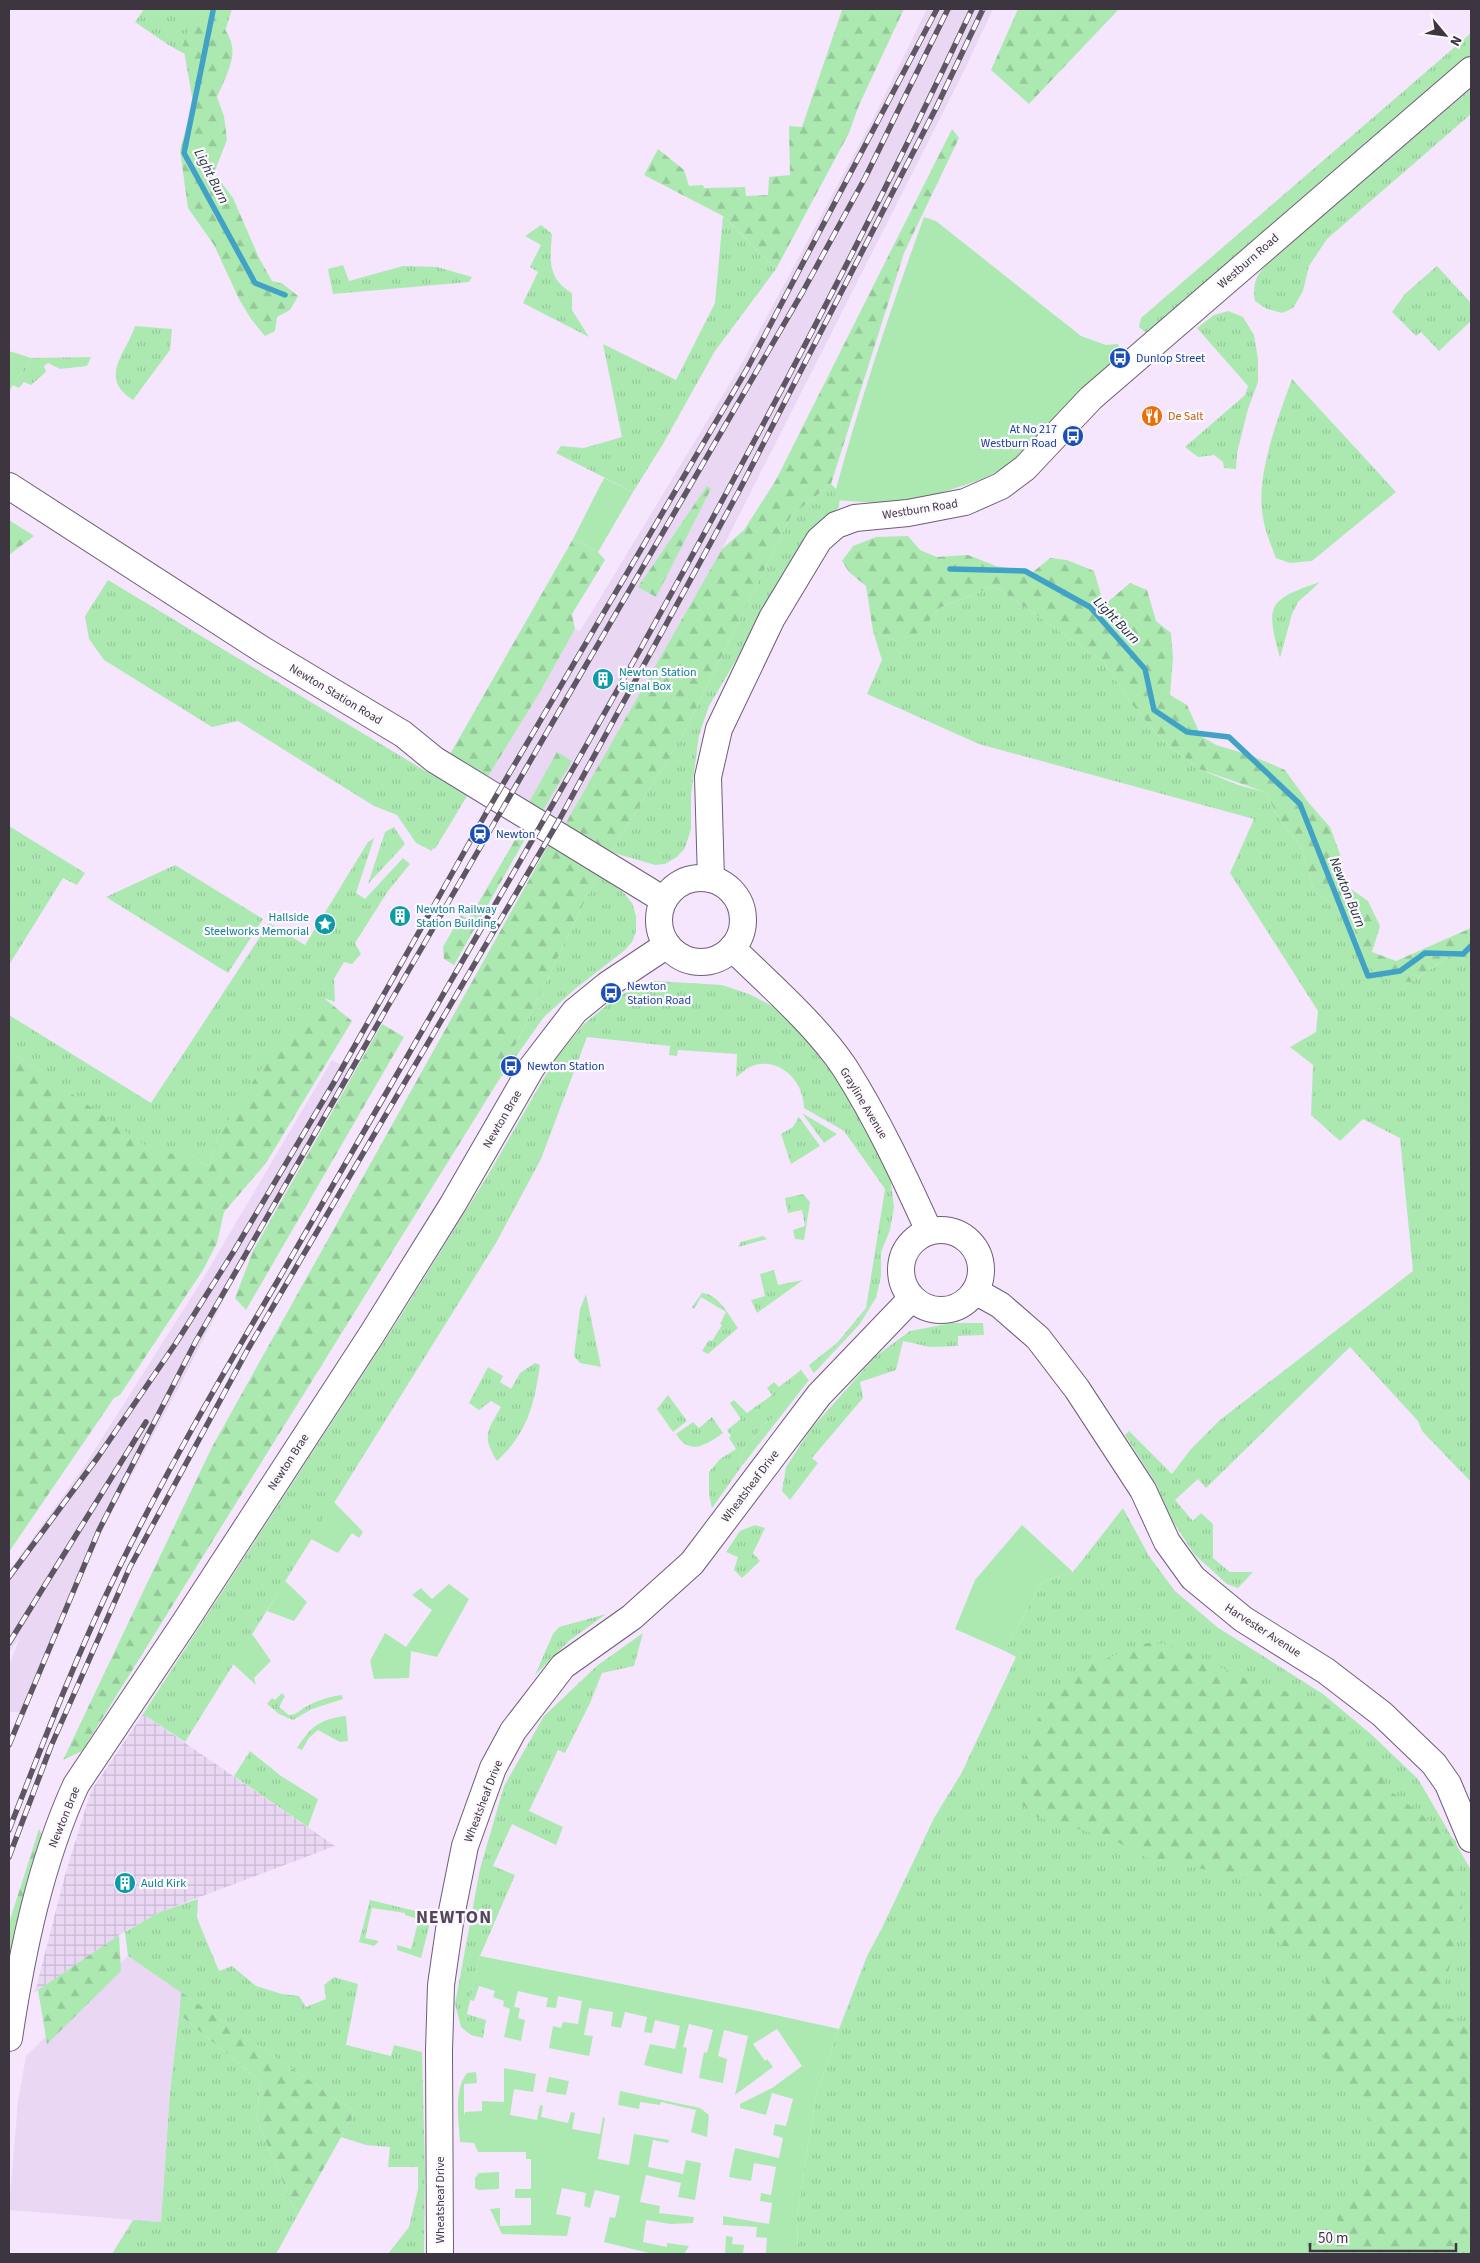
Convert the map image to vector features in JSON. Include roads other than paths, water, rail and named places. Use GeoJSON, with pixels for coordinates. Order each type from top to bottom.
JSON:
{"type":"FeatureCollection","features":[{"type":"Feature","properties":{"kind":"street","name":"Westburn Road"},"geometry":{"type":"LineString","coordinates":[[711,879],[708,777],[719,728],[772,618],[819,540],[836,525],[854,518],[908,513],[965,502],[1001,486],[1025,468],[1091,398],[1471,70]]}},
{"type":"Feature","properties":{"kind":"street","name":"Newton Station Road"},"geometry":{"type":"LineString","coordinates":[[9,486],[263,650],[403,734],[435,760],[664,900]]}},
{"type":"Feature","properties":{"kind":"street"},"geometry":{"type":"LineString","coordinates":[[711,879],[730,889],[740,903],[743,918],[740,935],[732,948],[719,958],[701,962],[683,958],[667,945],[661,933],[659,916],[664,900],[675,887],[687,880],[711,879]]}},
{"type":"Feature","properties":{"kind":"street","name":"Newton Brae"},"geometry":{"type":"LineString","coordinates":[[9,2038],[17,1986],[43,1872],[63,1812],[76,1785],[372,1334],[453,1204],[532,1067],[575,1010],[607,985],[667,945]]}},
{"type":"Feature","properties":{"kind":"street","name":"Grayline Avenue"},"geometry":{"type":"LineString","coordinates":[[732,948],[801,1016],[844,1067],[894,1153],[929,1231]]}},
{"type":"Feature","properties":{"kind":"street"},"geometry":{"type":"LineString","coordinates":[[929,1231],[957,1233],[968,1240],[978,1254],[981,1268],[975,1291],[958,1306],[945,1309],[931,1308],[912,1298],[902,1277],[901,1263],[906,1250],[915,1239],[929,1231]]}},
{"type":"Feature","properties":{"kind":"street","name":"Harvester Avenue"},"geometry":{"type":"LineString","coordinates":[[975,1291],[1000,1305],[1038,1338],[1077,1389],[1143,1490],[1167,1542],[1193,1578],[1243,1619],[1326,1672],[1382,1714],[1428,1757],[1448,1784],[1471,1839]]}},
{"type":"Feature","properties":{"kind":"street","name":"Wheatsheaf Drive"},"geometry":{"type":"LineString","coordinates":[[440,2254],[439,2051],[441,1985],[451,1916],[466,1846],[493,1768],[513,1731],[564,1666],[632,1616],[692,1563],[819,1395],[912,1298]]}},
{"type":"Feature","properties":{"kind":"waterway","name":"Light Burn"},"geometry":{"type":"LineString","coordinates":[[213,11],[184,153],[255,283],[285,295]]}},
{"type":"Feature","properties":{"kind":"waterway","name":"Newton Burn"},"geometry":{"type":"LineString","coordinates":[[950,569],[1025,571],[1090,607],[1145,669],[1154,710],[1187,732],[1229,737],[1300,804],[1368,976],[1400,971],[1425,953],[1463,954],[1471,946]]}},
{"type":"Feature","properties":{"kind":"railway"},"geometry":{"type":"LineString","coordinates":[[9,1577],[98,1457],[176,1343],[234,1251],[336,1079],[489,808],[747,369],[937,9]]}},
{"type":"Feature","properties":{"kind":"railway"},"geometry":{"type":"LineString","coordinates":[[9,1745],[99,1530],[196,1341],[802,293],[865,178],[948,9]]}},
{"type":"Feature","properties":{"kind":"railway"},"geometry":{"type":"LineString","coordinates":[[9,1830],[60,1700],[117,1572],[154,1498],[214,1389],[540,826],[670,596],[795,364],[856,246],[972,9]]}},
{"type":"Feature","properties":{"kind":"railway"},"geometry":{"type":"LineString","coordinates":[[9,1857],[51,1746],[130,1567],[248,1349],[558,822],[739,491],[936,108],[983,9]]}},
{"type":"Feature","properties":{"kind":"railway"},"geometry":{"type":"LineString","coordinates":[[9,1643],[146,1422]]}},
{"type":"Feature","properties":{"kind":"place","name":"Dunlop Street"},"geometry":{"type":"Point","coordinates":[1120,358]}},
{"type":"Feature","properties":{"kind":"place","name":"De Salt"},"geometry":{"type":"Point","coordinates":[1152,416]}},
{"type":"Feature","properties":{"kind":"place","name":"At No 217 Westburn Road"},"geometry":{"type":"Point","coordinates":[1073,436]}},
{"type":"Feature","properties":{"kind":"place","name":"Newton Station Signal Box"},"geometry":{"type":"Point","coordinates":[603,679]}},
{"type":"Feature","properties":{"kind":"place","name":"Newton"},"geometry":{"type":"Point","coordinates":[480,834]}},
{"type":"Feature","properties":{"kind":"place","name":"Newton Railway Station Building"},"geometry":{"type":"Point","coordinates":[400,916]}},
{"type":"Feature","properties":{"kind":"place","name":"Hallside Steelworks Memorial"},"geometry":{"type":"Point","coordinates":[325,924]}},
{"type":"Feature","properties":{"kind":"place","name":"Newton Station Road"},"geometry":{"type":"Point","coordinates":[611,993]}},
{"type":"Feature","properties":{"kind":"place","name":"Newton Station"},"geometry":{"type":"Point","coordinates":[511,1066]}},
{"type":"Feature","properties":{"kind":"place","name":"Auld Kirk"},"geometry":{"type":"Point","coordinates":[125,1883]}},
{"type":"Feature","properties":{"kind":"district","name":"NEWTON"},"geometry":{"type":"Point","coordinates":[454,1917]}}]}
